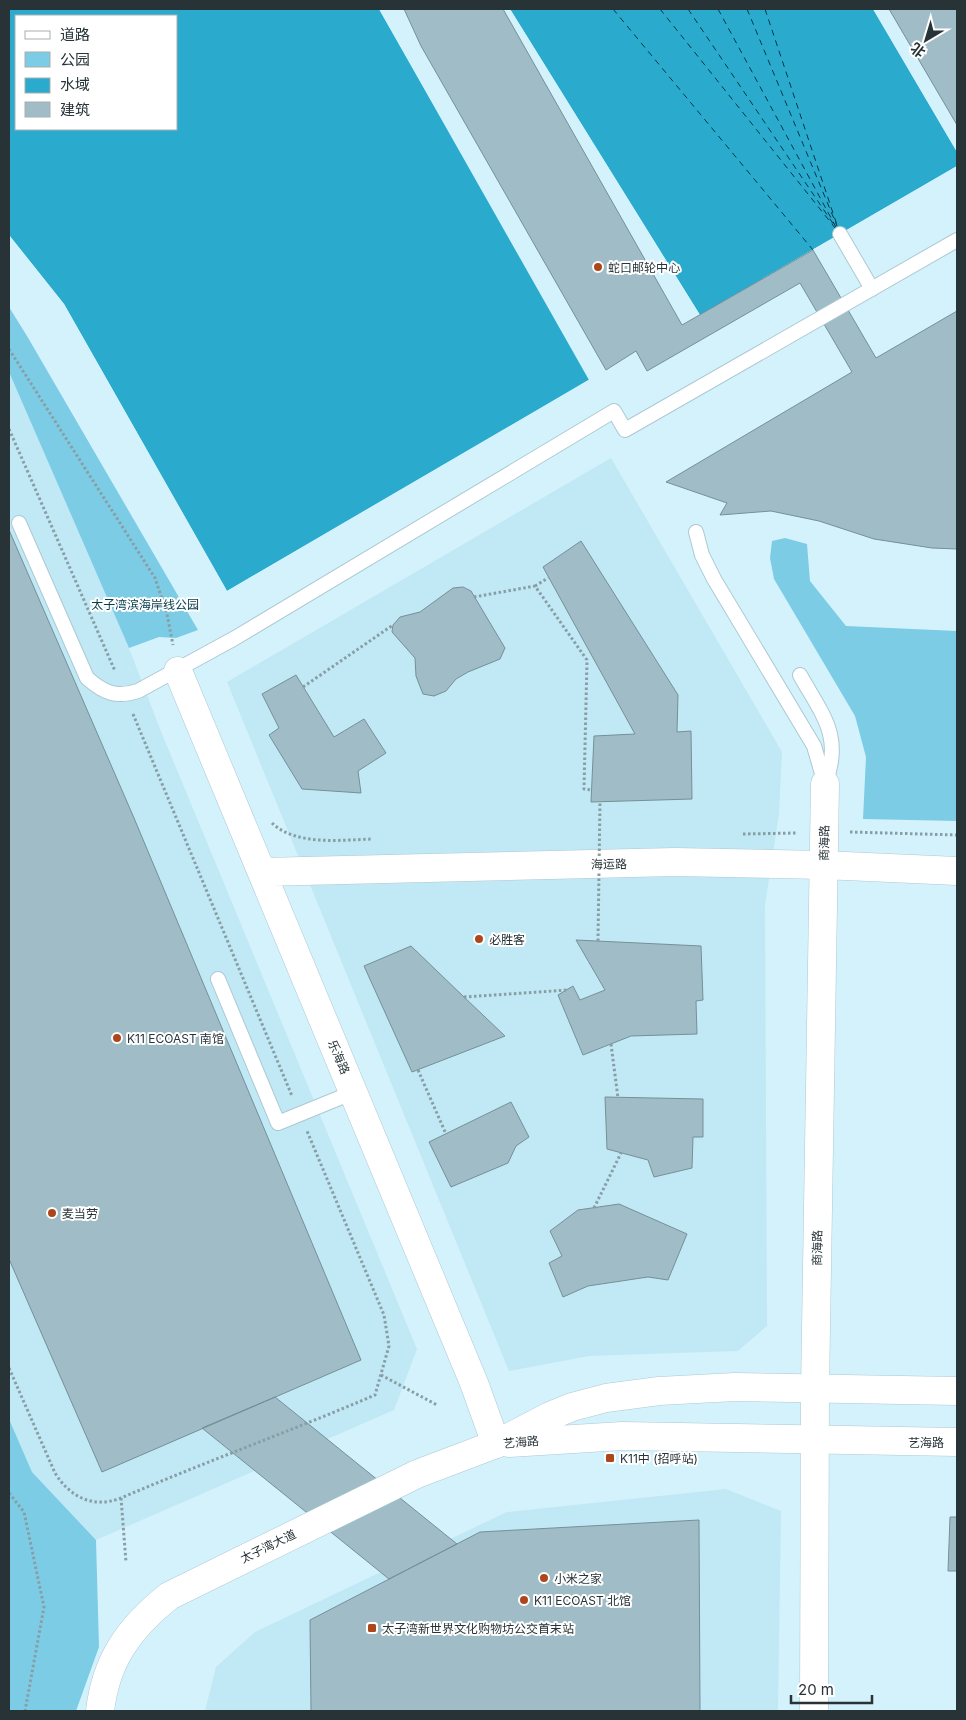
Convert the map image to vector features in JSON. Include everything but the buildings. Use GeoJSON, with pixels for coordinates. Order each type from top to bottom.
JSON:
{"type":"FeatureCollection","features":[{"type":"Feature","properties":{"kind":"street","name":"乐海路"},"geometry":{"type":"LineString","coordinates":[[178,670],[474,1383],[496,1444]]}},
{"type":"Feature","properties":{"kind":"street","name":"商海路"},"geometry":{"type":"LineString","coordinates":[[814,1711],[814,1441],[825,784]]}},
{"type":"Feature","properties":{"kind":"street","name":"海运路"},"geometry":{"type":"LineString","coordinates":[[262,872],[675,862],[823,865],[957,871]]}},
{"type":"Feature","properties":{"kind":"street","name":"艺海路"},"geometry":{"type":"LineString","coordinates":[[496,1444],[550,1416],[572,1407],[606,1398],[659,1391],[734,1386],[815,1390],[957,1391]]}},
{"type":"Feature","properties":{"kind":"street","name":"艺海路"},"geometry":{"type":"LineString","coordinates":[[496,1444],[622,1436],[736,1437],[814,1441],[957,1442]]}},
{"type":"Feature","properties":{"kind":"street","name":"太子湾大道"},"geometry":{"type":"LineString","coordinates":[[100,1711],[107,1675],[126,1638],[152,1610],[169,1596],[416,1474],[496,1444]]}},
{"type":"Feature","properties":{"kind":"lane"},"geometry":{"type":"LineString","coordinates":[[840,234],[872,289]]}},
{"type":"Feature","properties":{"kind":"lane"},"geometry":{"type":"LineString","coordinates":[[19,523],[87,678],[104,692],[125,695],[138,691],[178,670],[614,411],[625,430],[957,240]]}},
{"type":"Feature","properties":{"kind":"lane"},"geometry":{"type":"LineString","coordinates":[[696,532],[702,555],[714,578],[814,746],[825,784]]}},
{"type":"Feature","properties":{"kind":"lane"},"geometry":{"type":"LineString","coordinates":[[800,675],[828,725],[832,738],[832,760],[825,784]]}},
{"type":"Feature","properties":{"kind":"lane"},"geometry":{"type":"LineString","coordinates":[[218,979],[278,1123],[298,1110],[354,1092]]}},
{"type":"Feature","properties":{"kind":"path"},"geometry":{"type":"LineString","coordinates":[[9,349],[155,578],[167,614],[178,670]]}},
{"type":"Feature","properties":{"kind":"path"},"geometry":{"type":"LineString","coordinates":[[9,429],[125,695]]}},
{"type":"Feature","properties":{"kind":"path"},"geometry":{"type":"LineString","coordinates":[[474,597],[535,586],[548,578]]}},
{"type":"Feature","properties":{"kind":"path"},"geometry":{"type":"LineString","coordinates":[[535,586],[587,660],[584,789],[591,790]]}},
{"type":"Feature","properties":{"kind":"path"},"geometry":{"type":"LineString","coordinates":[[303,688],[393,625]]}},
{"type":"Feature","properties":{"kind":"path"},"geometry":{"type":"LineString","coordinates":[[9,1368],[55,1473],[63,1486],[79,1497],[96,1503],[108,1503],[217,1457],[295,1429],[375,1395],[389,1346],[384,1315],[133,713]]}},
{"type":"Feature","properties":{"kind":"path"},"geometry":{"type":"LineString","coordinates":[[598,941],[600,802]]}},
{"type":"Feature","properties":{"kind":"path"},"geometry":{"type":"LineString","coordinates":[[267,818],[279,829],[300,836],[328,840],[377,839]]}},
{"type":"Feature","properties":{"kind":"path"},"geometry":{"type":"LineString","coordinates":[[734,834],[957,834]]}},
{"type":"Feature","properties":{"kind":"path"},"geometry":{"type":"LineString","coordinates":[[595,836],[605,836]]}},
{"type":"Feature","properties":{"kind":"path"},"geometry":{"type":"LineString","coordinates":[[464,997],[568,990]]}},
{"type":"Feature","properties":{"kind":"path"},"geometry":{"type":"LineString","coordinates":[[611,1044],[618,1098]]}},
{"type":"Feature","properties":{"kind":"path"},"geometry":{"type":"LineString","coordinates":[[418,1070],[446,1134]]}},
{"type":"Feature","properties":{"kind":"path"},"geometry":{"type":"LineString","coordinates":[[594,1208],[621,1153]]}},
{"type":"Feature","properties":{"kind":"path"},"geometry":{"type":"LineString","coordinates":[[381,1375],[437,1404]]}},
{"type":"Feature","properties":{"kind":"path"},"geometry":{"type":"LineString","coordinates":[[9,1493],[24,1512],[44,1607],[25,1711]]}},
{"type":"Feature","properties":{"kind":"path"},"geometry":{"type":"LineString","coordinates":[[121,1498],[126,1562]]}},
{"type":"Feature","properties":{"kind":"shaded area","name":"K11 ECOAST 南馆"},"geometry":{"type":"Polygon","coordinates":[[[9,372],[129,648],[160,729],[417,1349],[394,1410],[96,1540],[32,1472],[9,1419],[9,372]]]}},
{"type":"Feature","properties":{"kind":"shaded area"},"geometry":{"type":"Polygon","coordinates":[[[611,458],[782,752],[779,814],[765,905],[767,1326],[738,1351],[589,1356],[509,1371],[227,682],[611,458]]]}},
{"type":"Feature","properties":{"kind":"shaded area","name":"K11 ECOAST 北馆"},"geometry":{"type":"Polygon","coordinates":[[[726,1489],[781,1511],[778,1711],[205,1711],[216,1667],[255,1632],[507,1512],[726,1489]]]}},
{"type":"Feature","properties":{"kind":"green space","name":"太子湾滨海岸线公园"},"geometry":{"type":"Polygon","coordinates":[[[9,307],[198,630],[176,638],[159,637],[129,648],[9,372],[9,307]]]}},
{"type":"Feature","properties":{"kind":"green space"},"geometry":{"type":"Polygon","coordinates":[[[785,538],[807,544],[810,581],[846,626],[957,631],[957,821],[863,819],[866,757],[855,716],[774,579],[770,558],[772,541],[785,538]]]}},
{"type":"Feature","properties":{"kind":"green space"},"geometry":{"type":"Polygon","coordinates":[[[9,1419],[32,1472],[96,1540],[99,1647],[76,1711],[9,1711],[9,1419]]]}},
{"type":"Feature","properties":{"kind":"water"},"geometry":{"type":"Polygon","coordinates":[[[9,9],[379,9],[590,379],[227,591],[64,304],[9,235],[9,9]]]}},
{"type":"Feature","properties":{"kind":"water"},"geometry":{"type":"Polygon","coordinates":[[[510,9],[873,9],[957,152],[957,166],[700,315],[510,9]]]}},
{"type":"Feature","properties":{"kind":"pier"},"geometry":{"type":"Polygon","coordinates":[[[379,9],[382,9],[592,380],[226,594],[62,305],[9,239],[9,235],[64,304],[227,591],[589,380],[379,9]]]}},
{"type":"Feature","properties":{"kind":"pier"},"geometry":{"type":"Polygon","coordinates":[[[508,9],[510,9],[700,315],[957,166],[957,168],[701,317],[698,316],[508,9]]]}},
{"type":"Feature","properties":{"kind":"pier"},"geometry":{"type":"Polygon","coordinates":[[[873,9],[876,9],[957,147],[957,152],[873,9]]]}},
{"type":"Feature","properties":{"kind":"ferry route"},"geometry":{"type":"LineString","coordinates":[[613,9],[813,250]]}},
{"type":"Feature","properties":{"kind":"ferry route"},"geometry":{"type":"LineString","coordinates":[[660,9],[836,229]]}},
{"type":"Feature","properties":{"kind":"ferry route"},"geometry":{"type":"LineString","coordinates":[[688,9],[834,225]]}},
{"type":"Feature","properties":{"kind":"ferry route"},"geometry":{"type":"LineString","coordinates":[[718,9],[837,229]]}},
{"type":"Feature","properties":{"kind":"ferry route"},"geometry":{"type":"LineString","coordinates":[[747,9],[837,226]]}},
{"type":"Feature","properties":{"kind":"ferry route"},"geometry":{"type":"LineString","coordinates":[[765,9],[838,228]]}},
{"type":"Feature","properties":{"kind":"place","name":"蛇口邮轮中心"},"geometry":{"type":"Point","coordinates":[598,267]}},
{"type":"Feature","properties":{"kind":"place","name":"必胜客"},"geometry":{"type":"Point","coordinates":[479,939]}},
{"type":"Feature","properties":{"kind":"place","name":"K11 ECOAST 南馆"},"geometry":{"type":"Point","coordinates":[117,1038]}},
{"type":"Feature","properties":{"kind":"place","name":"麦当劳"},"geometry":{"type":"Point","coordinates":[52,1213]}},
{"type":"Feature","properties":{"kind":"place","name":"K11中 (招呼站)"},"geometry":{"type":"Point","coordinates":[610,1458]}},
{"type":"Feature","properties":{"kind":"place","name":"小米之家"},"geometry":{"type":"Point","coordinates":[544,1578]}},
{"type":"Feature","properties":{"kind":"place","name":"K11 ECOAST 北馆"},"geometry":{"type":"Point","coordinates":[524,1600]}},
{"type":"Feature","properties":{"kind":"place","name":"太子湾新世界文化购物坊公交首末站"},"geometry":{"type":"Point","coordinates":[372,1628]}}]}
